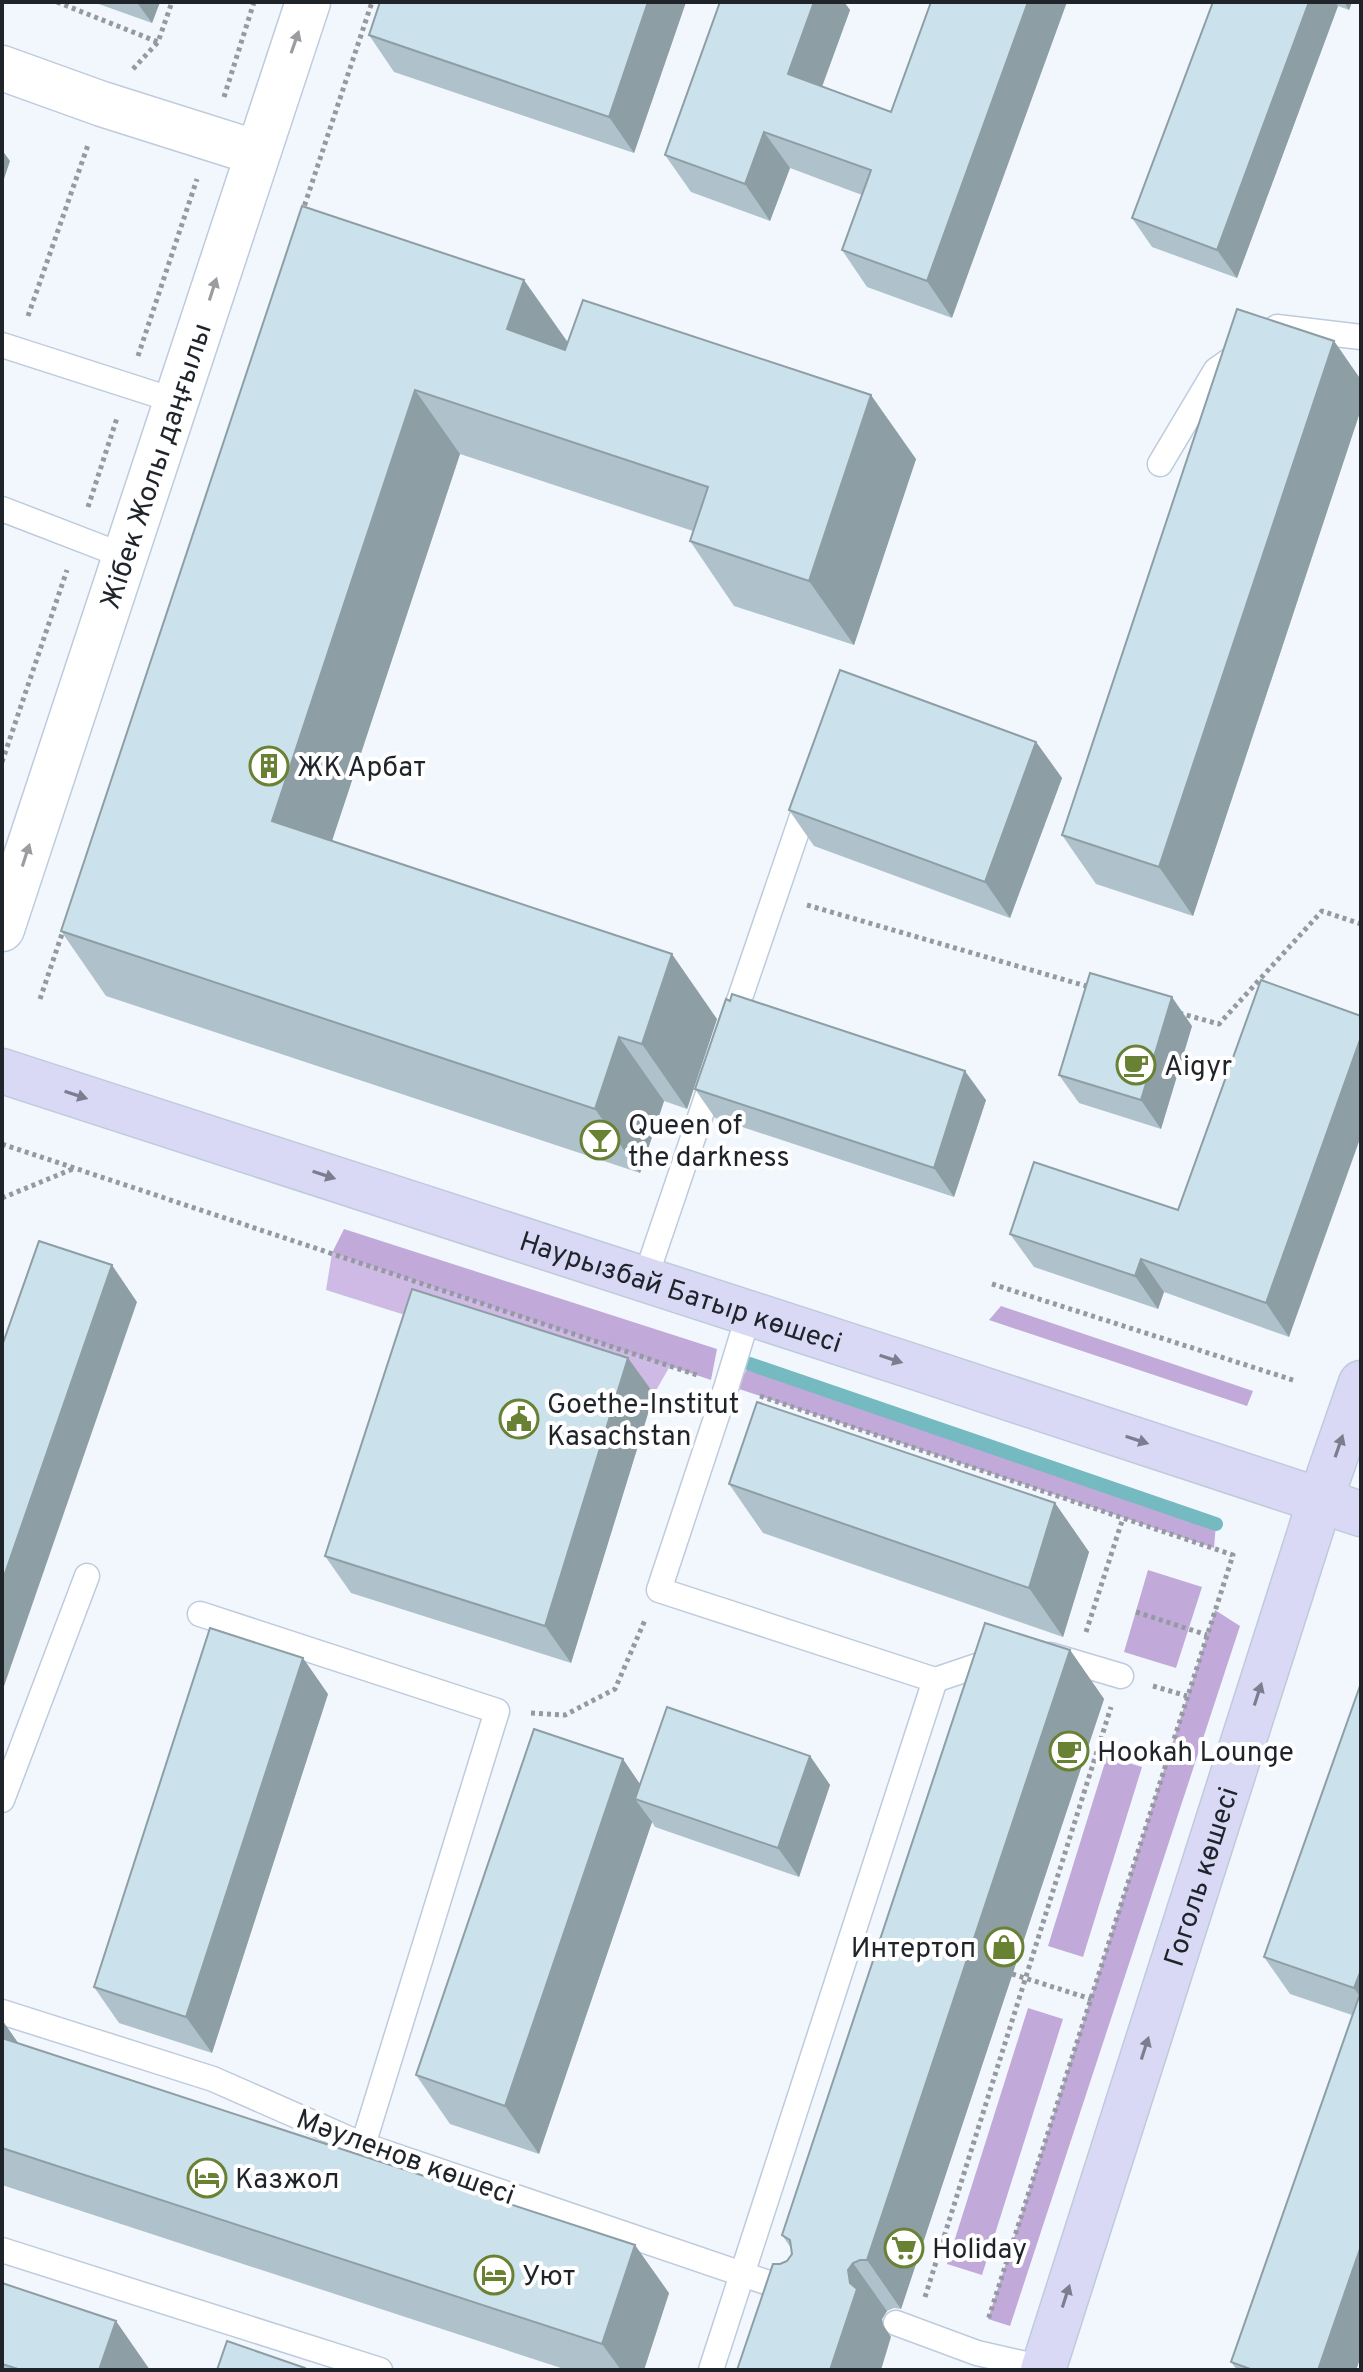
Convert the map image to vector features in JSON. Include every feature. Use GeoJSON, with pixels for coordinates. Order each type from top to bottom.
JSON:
{"type":"FeatureCollection","features":[{"type":"Feature","properties":{"kind":"main road","name":"Наурызбай Батыр көшесі"},"geometry":{"type":"LineString","coordinates":[[2,1071],[1361,1514]]}},
{"type":"Feature","properties":{"kind":"main road","name":"Гоголь көшесі"},"geometry":{"type":"LineString","coordinates":[[1046,2369],[1320,1501],[1361,1383]]}},
{"type":"Feature","properties":{"kind":"street","name":"Жібек Жолы даңғылы"},"geometry":{"type":"LineString","coordinates":[[2,929],[308,2]]}},
{"type":"Feature","properties":{"kind":"street"},"geometry":{"type":"LineString","coordinates":[[2,68],[102,104],[257,153]]}},
{"type":"Feature","properties":{"kind":"lane"},"geometry":{"type":"LineString","coordinates":[[1160,464],[1216,370],[1277,327],[1361,337]]}},
{"type":"Feature","properties":{"kind":"lane"},"geometry":{"type":"LineString","coordinates":[[9,348],[176,401]]}},
{"type":"Feature","properties":{"kind":"lane"},"geometry":{"type":"LineString","coordinates":[[2,509],[124,556]]}},
{"type":"Feature","properties":{"kind":"lane"},"geometry":{"type":"LineString","coordinates":[[645,1279],[815,777]]}},
{"type":"Feature","properties":{"kind":"lane"},"geometry":{"type":"LineString","coordinates":[[749,1313],[659,1590],[935,1680],[1027,1648],[1121,1676]]}},
{"type":"Feature","properties":{"kind":"lane"},"geometry":{"type":"LineString","coordinates":[[2,1800],[87,1576]]}},
{"type":"Feature","properties":{"kind":"lane"},"geometry":{"type":"LineString","coordinates":[[200,1614],[497,1711],[363,2145]]}},
{"type":"Feature","properties":{"kind":"lane"},"geometry":{"type":"LineString","coordinates":[[711,2370],[935,1680]]}},
{"type":"Feature","properties":{"kind":"lane","name":"Мәуленов көшесі"},"geometry":{"type":"LineString","coordinates":[[2,2012],[213,2079],[363,2145],[812,2298]]}},
{"type":"Feature","properties":{"kind":"lane"},"geometry":{"type":"LineString","coordinates":[[2,2250],[380,2370]]}},
{"type":"Feature","properties":{"kind":"lane"},"geometry":{"type":"LineString","coordinates":[[896,2323],[977,2353],[1046,2369]]}},
{"type":"Feature","properties":{"kind":"path"},"geometry":{"type":"LineString","coordinates":[[57,2],[158,42]]}},
{"type":"Feature","properties":{"kind":"path"},"geometry":{"type":"LineString","coordinates":[[9,348],[102,104],[158,42],[172,2]]}},
{"type":"Feature","properties":{"kind":"path"},"geometry":{"type":"LineString","coordinates":[[302,213],[372,2]]}},
{"type":"Feature","properties":{"kind":"path"},"geometry":{"type":"LineString","coordinates":[[775,895],[1096,989]]}},
{"type":"Feature","properties":{"kind":"path"},"geometry":{"type":"LineString","coordinates":[[1173,1011],[1219,1024],[1322,911],[1361,924]]}},
{"type":"Feature","properties":{"kind":"path"},"geometry":{"type":"LineString","coordinates":[[40,999],[66,922]]}},
{"type":"Feature","properties":{"kind":"path"},"geometry":{"type":"LineString","coordinates":[[2,1144],[1233,1555],[977,2353]]}},
{"type":"Feature","properties":{"kind":"path"},"geometry":{"type":"LineString","coordinates":[[2,1198],[76,1168]]}},
{"type":"Feature","properties":{"kind":"path"},"geometry":{"type":"LineString","coordinates":[[992,1284],[1296,1381]]}},
{"type":"Feature","properties":{"kind":"path"},"geometry":{"type":"LineString","coordinates":[[569,1344],[573,1333]]}},
{"type":"Feature","properties":{"kind":"path"},"geometry":{"type":"LineString","coordinates":[[1075,1663],[1123,1518]]}},
{"type":"Feature","properties":{"kind":"path"},"geometry":{"type":"LineString","coordinates":[[497,1711],[565,1715],[615,1689],[659,1590]]}},
{"type":"Feature","properties":{"kind":"path"},"geometry":{"type":"LineString","coordinates":[[1136,1612],[1207,1635]]}},
{"type":"Feature","properties":{"kind":"path"},"geometry":{"type":"LineString","coordinates":[[937,2303],[925,2299],[1121,1676]]}},
{"type":"Feature","properties":{"kind":"path"},"geometry":{"type":"LineString","coordinates":[[1012,1974],[1091,1999]]}},
{"type":"Feature","properties":{"kind":"path"},"geometry":{"type":"LineString","coordinates":[[975,2315],[988,2319]]}},
{"type":"Feature","properties":{"kind":"shaded area"},"geometry":{"type":"Polygon","coordinates":[[[344,1229],[717,1349],[711,1380],[332,1253],[344,1229]]]}},
{"type":"Feature","properties":{"kind":"shaded area"},"geometry":{"type":"Polygon","coordinates":[[[332,1253],[670,1366],[654,1394],[326,1290],[332,1253]]]}},
{"type":"Feature","properties":{"kind":"shaded area"},"geometry":{"type":"Polygon","coordinates":[[[1001,1306],[1253,1391],[1247,1406],[989,1320],[1001,1306]]]}},
{"type":"Feature","properties":{"kind":"shaded area"},"geometry":{"type":"Polygon","coordinates":[[[750,1364],[1216,1524],[1214,1548],[736,1388],[750,1364]]]}},
{"type":"Feature","properties":{"kind":"shaded area"},"geometry":{"type":"Polygon","coordinates":[[[1148,1570],[1202,1587],[1176,1668],[1124,1652],[1148,1570]]]}},
{"type":"Feature","properties":{"kind":"shaded area"},"geometry":{"type":"Polygon","coordinates":[[[1215,1610],[1240,1626],[1010,2326],[988,2319],[1215,1610]]]}},
{"type":"Feature","properties":{"kind":"shaded area"},"geometry":{"type":"Polygon","coordinates":[[[1107,1756],[1142,1767],[1083,1957],[1048,1946],[1107,1756]]]}},
{"type":"Feature","properties":{"kind":"shaded area"},"geometry":{"type":"Polygon","coordinates":[[[1028,2008],[1063,2019],[982,2275],[947,2264],[1028,2008]]]}},
{"type":"Feature","properties":{"kind":"building"},"geometry":{"type":"Polygon","coordinates":[[[380,2],[648,2],[609,117],[369,35],[380,2]]]}},
{"type":"Feature","properties":{"kind":"building"},"geometry":{"type":"Polygon","coordinates":[[[720,2],[814,2],[788,74],[891,112],[931,2],[1028,2],[927,281],[842,250],[871,170],[764,132],[745,184],[665,155],[720,2]]]}},
{"type":"Feature","properties":{"kind":"building"},"geometry":{"type":"Polygon","coordinates":[[[1213,2],[1309,2],[1217,250],[1132,218],[1213,2]]]}},
{"type":"Feature","properties":{"kind":"building","name":"ЖК Арбат"},"geometry":{"type":"Polygon","coordinates":[[[302,206],[524,280],[507,329],[565,350],[583,300],[871,395],[809,581],[690,541],[708,487],[415,390],[272,821],[672,954],[642,1044],[619,1037],[595,1109],[61,931],[302,206]]]}},
{"type":"Feature","properties":{"kind":"building"},"geometry":{"type":"Polygon","coordinates":[[[1237,309],[1334,341],[1159,867],[1062,835],[1237,309]]]}},
{"type":"Feature","properties":{"kind":"building"},"geometry":{"type":"Polygon","coordinates":[[[840,670],[1036,742],[985,882],[789,810],[840,670]]]}},
{"type":"Feature","properties":{"kind":"building"},"geometry":{"type":"Polygon","coordinates":[[[1090,973],[1172,997],[1141,1100],[1059,1075],[1090,973]]]}},
{"type":"Feature","properties":{"kind":"building"},"geometry":{"type":"Polygon","coordinates":[[[1261,980],[1361,1016],[1361,1037],[1266,1303],[1141,1259],[1135,1276],[1010,1234],[1034,1162],[1178,1210],[1261,980]]]}},
{"type":"Feature","properties":{"kind":"building"},"geometry":{"type":"Polygon","coordinates":[[[732,994],[965,1071],[934,1168],[695,1089],[726,999],[730,1001],[732,994]]]}},
{"type":"Feature","properties":{"kind":"building"},"geometry":{"type":"Polygon","coordinates":[[[39,1241],[112,1265],[2,1582],[2,1346],[39,1241]]]}},
{"type":"Feature","properties":{"kind":"building"},"geometry":{"type":"Polygon","coordinates":[[[412,1289],[628,1358],[545,1626],[325,1556],[412,1289]]]}},
{"type":"Feature","properties":{"kind":"building"},"geometry":{"type":"Polygon","coordinates":[[[757,1402],[1055,1503],[1029,1588],[729,1484],[757,1402]]]}},
{"type":"Feature","properties":{"kind":"building"},"geometry":{"type":"Polygon","coordinates":[[[985,1623],[1070,1650],[867,2260],[853,2263],[848,2270],[850,2283],[857,2289],[830,2370],[737,2370],[773,2264],[787,2261],[792,2254],[790,2240],[782,2235],[985,1623]]]}},
{"type":"Feature","properties":{"kind":"building"},"geometry":{"type":"Polygon","coordinates":[[[210,1628],[303,1658],[186,2017],[94,1987],[210,1628]]]}},
{"type":"Feature","properties":{"kind":"building"},"geometry":{"type":"Polygon","coordinates":[[[1361,1683],[1361,1970],[1354,1988],[1264,1957],[1361,1683]]]}},
{"type":"Feature","properties":{"kind":"building"},"geometry":{"type":"Polygon","coordinates":[[[667,1707],[810,1756],[778,1848],[635,1799],[667,1707]]]}},
{"type":"Feature","properties":{"kind":"building"},"geometry":{"type":"Polygon","coordinates":[[[534,1729],[623,1759],[505,2106],[416,2075],[534,1729]]]}},
{"type":"Feature","properties":{"kind":"building"},"geometry":{"type":"Polygon","coordinates":[[[1361,1991],[1361,2246],[1318,2370],[1253,2370],[1231,2362],[1361,1991]]]}},
{"type":"Feature","properties":{"kind":"building"},"geometry":{"type":"Polygon","coordinates":[[[2,2038],[635,2245],[602,2344],[2,2148],[2,2038]]]}},
{"type":"Feature","properties":{"kind":"building"},"geometry":{"type":"Polygon","coordinates":[[[2,2283],[116,2321],[99,2370],[21,2370],[2,2364],[2,2283]]]}},
{"type":"Feature","properties":{"kind":"building"},"geometry":{"type":"Polygon","coordinates":[[[227,2341],[305,2368],[305,2370],[217,2370],[227,2341]]]}},
{"type":"Feature","properties":{"kind":"waterway"},"geometry":{"type":"LineString","coordinates":[[750,1364],[1216,1524]]}},
{"type":"Feature","properties":{"kind":"place","name":"ЖК Арбат"},"geometry":{"type":"Point","coordinates":[269,766]}},
{"type":"Feature","properties":{"kind":"place","name":"Aigyr"},"geometry":{"type":"Point","coordinates":[1136,1065]}},
{"type":"Feature","properties":{"kind":"place","name":"Queen of the darkness"},"geometry":{"type":"Point","coordinates":[600,1140]}},
{"type":"Feature","properties":{"kind":"place","name":"Goethe-Institut Kasachstan"},"geometry":{"type":"Point","coordinates":[519,1419]}},
{"type":"Feature","properties":{"kind":"place","name":"Hookah Lounge"},"geometry":{"type":"Point","coordinates":[1069,1751]}},
{"type":"Feature","properties":{"kind":"place","name":"Интертоп"},"geometry":{"type":"Point","coordinates":[1004,1947]}},
{"type":"Feature","properties":{"kind":"place","name":"Казжол"},"geometry":{"type":"Point","coordinates":[207,2178]}},
{"type":"Feature","properties":{"kind":"place","name":"Holiday"},"geometry":{"type":"Point","coordinates":[904,2248]}},
{"type":"Feature","properties":{"kind":"place","name":"Уют"},"geometry":{"type":"Point","coordinates":[494,2275]}}]}
